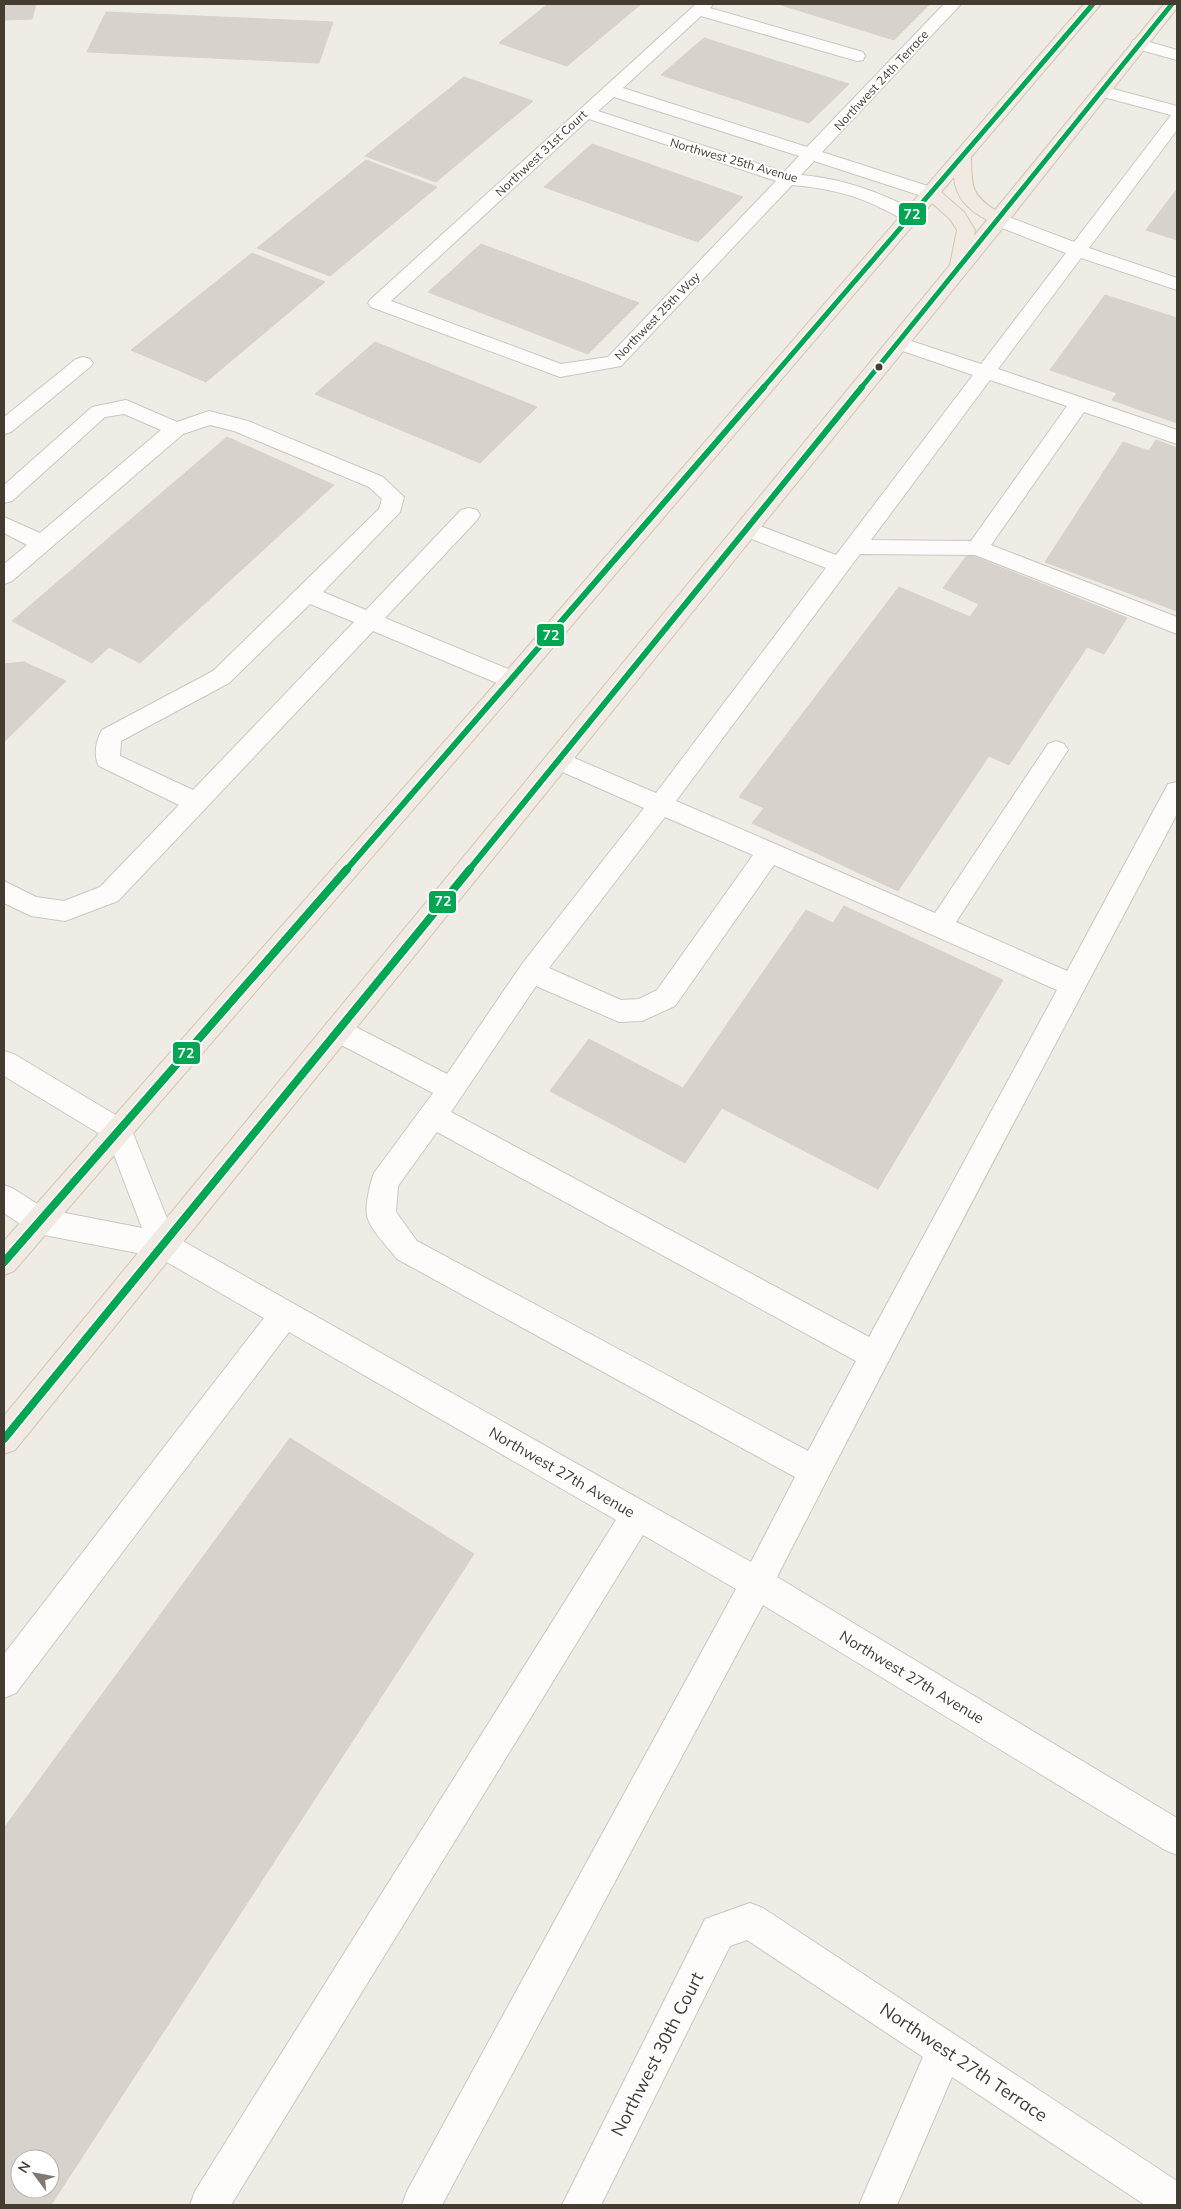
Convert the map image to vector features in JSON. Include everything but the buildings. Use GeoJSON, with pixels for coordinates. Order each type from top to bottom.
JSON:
{"type":"FeatureCollection","features":[{"type":"Feature","properties":{"kind":"main road"},"geometry":{"type":"LineString","coordinates":[[4,1262],[512,680],[1094,4]]}},
{"type":"Feature","properties":{"kind":"main road"},"geometry":{"type":"LineString","coordinates":[[4,1438],[999,220],[1172,4]]}},
{"type":"Feature","properties":{"kind":"main road"},"geometry":{"type":"LineString","coordinates":[[962,156],[963,189],[972,203],[999,220]]}},
{"type":"Feature","properties":{"kind":"main road"},"geometry":{"type":"LineString","coordinates":[[931,194],[957,216],[966,230],[958,268]]}},
{"type":"Feature","properties":{"kind":"street","name":"Northwest 24th Terrace"},"geometry":{"type":"LineString","coordinates":[[809,156],[876,88],[953,4]]}},
{"type":"Feature","properties":{"kind":"street"},"geometry":{"type":"LineString","coordinates":[[702,7],[857,56]]}},
{"type":"Feature","properties":{"kind":"street","name":"Northwest 31st Court"},"geometry":{"type":"LineString","coordinates":[[378,303],[584,112],[702,7]]}},
{"type":"Feature","properties":{"kind":"street"},"geometry":{"type":"LineString","coordinates":[[1139,44],[1177,54]]}},
{"type":"Feature","properties":{"kind":"street","name":"Northwest 25th Avenue"},"geometry":{"type":"LineString","coordinates":[[610,90],[931,194]]}},
{"type":"Feature","properties":{"kind":"street"},"geometry":{"type":"LineString","coordinates":[[1102,91],[1177,111]]}},
{"type":"Feature","properties":{"kind":"street","name":"Northwest 25th Avenue"},"geometry":{"type":"LineString","coordinates":[[584,112],[789,179],[830,183],[878,199],[910,216]]}},
{"type":"Feature","properties":{"kind":"street"},"geometry":{"type":"LineString","coordinates":[[816,1472],[407,1250],[381,1215],[384,1182],[433,1116],[531,972],[660,804],[1177,118]]}},
{"type":"Feature","properties":{"kind":"street"},"geometry":{"type":"LineString","coordinates":[[679,144],[704,120]]}},
{"type":"Feature","properties":{"kind":"street","name":"Northwest 25th Way"},"geometry":{"type":"LineString","coordinates":[[378,303],[560,371],[614,362],[809,156]]}},
{"type":"Feature","properties":{"kind":"street"},"geometry":{"type":"LineString","coordinates":[[999,220],[1076,250],[1177,284]]}},
{"type":"Feature","properties":{"kind":"street"},"geometry":{"type":"LineString","coordinates":[[898,343],[1177,437]]}},
{"type":"Feature","properties":{"kind":"street"},"geometry":{"type":"LineString","coordinates":[[4,427],[82,363]]}},
{"type":"Feature","properties":{"kind":"street"},"geometry":{"type":"LineString","coordinates":[[977,548],[1080,404]]}},
{"type":"Feature","properties":{"kind":"street"},"geometry":{"type":"LineString","coordinates":[[4,496],[99,412],[126,406],[176,429]]}},
{"type":"Feature","properties":{"kind":"street"},"geometry":{"type":"LineString","coordinates":[[4,576],[176,429],[209,418],[241,426],[376,482],[393,497],[389,512],[221,677],[110,736],[107,760],[196,802]]}},
{"type":"Feature","properties":{"kind":"street"},"geometry":{"type":"LineString","coordinates":[[4,892],[31,906],[65,911],[109,894],[469,515]]}},
{"type":"Feature","properties":{"kind":"street"},"geometry":{"type":"LineString","coordinates":[[4,524],[42,543]]}},
{"type":"Feature","properties":{"kind":"street"},"geometry":{"type":"LineString","coordinates":[[747,529],[847,556],[977,548],[1177,626]]}},
{"type":"Feature","properties":{"kind":"street"},"geometry":{"type":"LineString","coordinates":[[307,594],[512,680]]}},
{"type":"Feature","properties":{"kind":"street"},"geometry":{"type":"LineString","coordinates":[[940,926],[1056,750]]}},
{"type":"Feature","properties":{"kind":"street"},"geometry":{"type":"LineString","coordinates":[[556,760],[660,804],[768,854],[940,926],[1073,985]]}},
{"type":"Feature","properties":{"kind":"street"},"geometry":{"type":"LineString","coordinates":[[421,2205],[757,1583],[875,1356],[1177,791]]}},
{"type":"Feature","properties":{"kind":"street"},"geometry":{"type":"LineString","coordinates":[[531,972],[619,1011],[642,1010],[666,998],[768,854]]}},
{"type":"Feature","properties":{"kind":"street"},"geometry":{"type":"LineString","coordinates":[[337,1030],[451,1089]]}},
{"type":"Feature","properties":{"kind":"street"},"geometry":{"type":"LineString","coordinates":[[4,1062],[119,1131],[163,1245]]}},
{"type":"Feature","properties":{"kind":"street"},"geometry":{"type":"LineString","coordinates":[[433,1116],[875,1356]]}},
{"type":"Feature","properties":{"kind":"street"},"geometry":{"type":"LineString","coordinates":[[4,1198],[39,1221]]}},
{"type":"Feature","properties":{"kind":"street","name":"Northwest 27th Avenue"},"geometry":{"type":"LineString","coordinates":[[39,1221],[163,1245],[757,1583],[1177,1838]]}},
{"type":"Feature","properties":{"kind":"street"},"geometry":{"type":"LineString","coordinates":[[4,1681],[285,1314]]}},
{"type":"Feature","properties":{"kind":"street"},"geometry":{"type":"LineString","coordinates":[[209,2205],[637,1514]]}},
{"type":"Feature","properties":{"kind":"street","name":"Northwest 27th Terrace"},"geometry":{"type":"LineString","coordinates":[[750,1921],[1177,2204]]}},
{"type":"Feature","properties":{"kind":"street","name":"Northwest 30th Court"},"geometry":{"type":"LineString","coordinates":[[581,2205],[718,1932],[750,1921]]}},
{"type":"Feature","properties":{"kind":"street"},"geometry":{"type":"LineString","coordinates":[[878,2205],[944,2050]]}},
{"type":"Feature","properties":{"kind":"transit line","name":"72"},"geometry":{"type":"LineString","coordinates":[[4,1262],[512,680],[1093,4]]}},
{"type":"Feature","properties":{"kind":"transit line","name":"72"},"geometry":{"type":"LineString","coordinates":[[4,1439],[747,529],[1172,4]]}}]}
